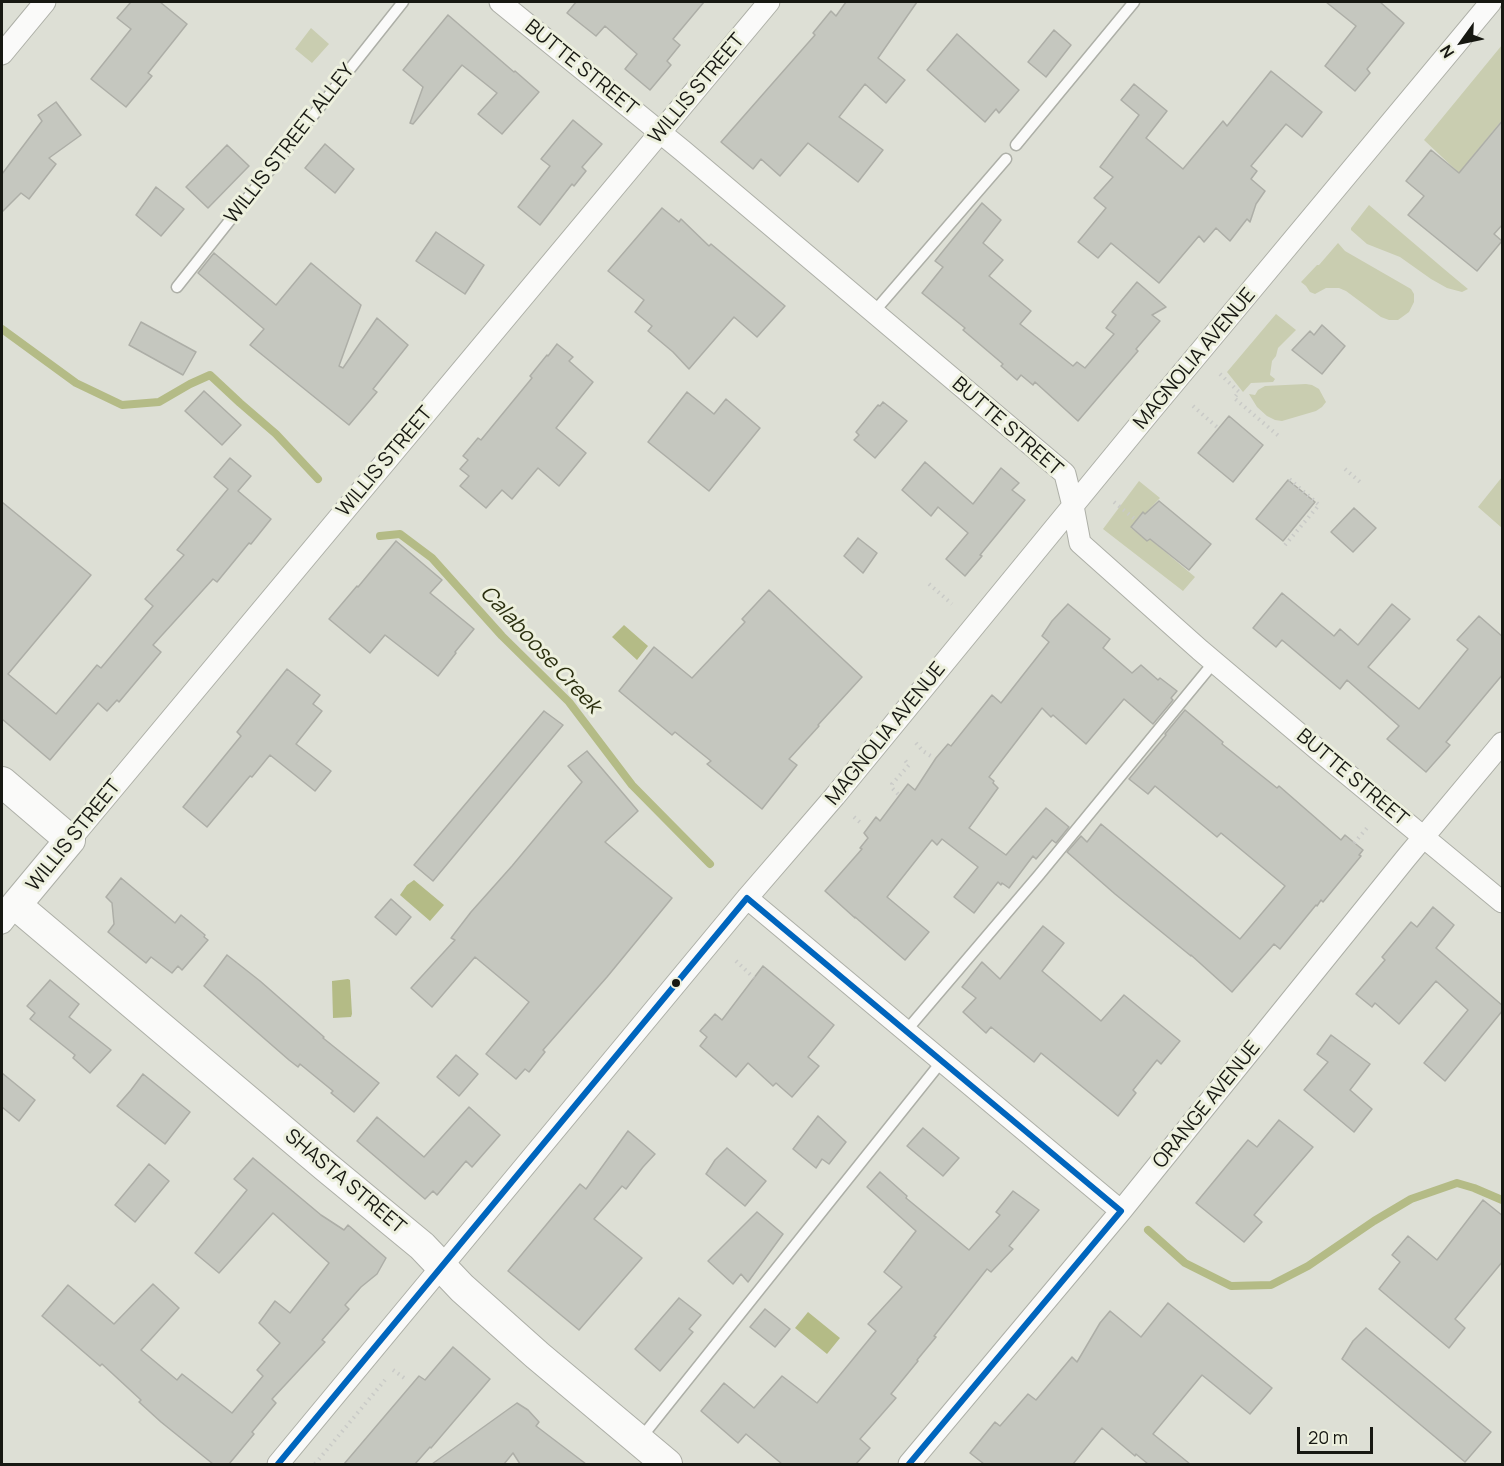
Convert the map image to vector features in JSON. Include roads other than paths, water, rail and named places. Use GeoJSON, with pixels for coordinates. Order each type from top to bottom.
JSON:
{"type":"FeatureCollection","features":[{"type":"Feature","properties":{"kind":"street"},"geometry":{"type":"LineString","coordinates":[[2,54],[45,2]]}},
{"type":"Feature","properties":{"kind":"street","name":"BUTTE STREET"},"geometry":{"type":"LineString","coordinates":[[500,2],[661,133],[1065,474],[1080,543],[1215,661],[1503,902]]}},
{"type":"Feature","properties":{"kind":"street","name":"WILLIS STREET"},"geometry":{"type":"LineString","coordinates":[[9,914],[769,2]]}},
{"type":"Feature","properties":{"kind":"street","name":"MAGNOLIA AVENUE"},"geometry":{"type":"LineString","coordinates":[[278,1464],[747,898],[835,796],[1491,2]]}},
{"type":"Feature","properties":{"kind":"street","name":"ORANGE AVENUE"},"geometry":{"type":"LineString","coordinates":[[909,1464],[1121,1211],[1503,743]]}},
{"type":"Feature","properties":{"kind":"street"},"geometry":{"type":"LineString","coordinates":[[2,783],[69,840]]}},
{"type":"Feature","properties":{"kind":"street"},"geometry":{"type":"LineString","coordinates":[[747,898],[1121,1211]]}},
{"type":"Feature","properties":{"kind":"street","name":"SHASTA STREET"},"geometry":{"type":"LineString","coordinates":[[9,914],[422,1246],[462,1288],[529,1348],[667,1464]]}},
{"type":"Feature","properties":{"kind":"lane","name":"WILLIS STREET ALLEY"},"geometry":{"type":"LineString","coordinates":[[177,287],[403,2]]}},
{"type":"Feature","properties":{"kind":"lane"},"geometry":{"type":"LineString","coordinates":[[1016,145],[1134,2]]}},
{"type":"Feature","properties":{"kind":"lane"},"geometry":{"type":"LineString","coordinates":[[873,313],[1006,159]]}},
{"type":"Feature","properties":{"kind":"lane"},"geometry":{"type":"LineString","coordinates":[[906,1031],[1044,869],[1215,661]]}},
{"type":"Feature","properties":{"kind":"lane"},"geometry":{"type":"LineString","coordinates":[[639,1441],[942,1061]]}},
{"type":"Feature","properties":{"kind":"waterway","name":"Calaboose Creek"},"geometry":{"type":"LineString","coordinates":[[2,329],[76,383],[122,405],[159,402],[210,375],[276,434],[318,479]]}},
{"type":"Feature","properties":{"kind":"waterway","name":"Calaboose Creek"},"geometry":{"type":"LineString","coordinates":[[380,536],[400,534],[432,558],[502,636],[569,702],[632,785],[710,864]]}},
{"type":"Feature","properties":{"kind":"waterway","name":"Calaboose Creek"},"geometry":{"type":"LineString","coordinates":[[1148,1230],[1185,1263],[1231,1286],[1271,1285],[1308,1266],[1411,1199],[1457,1183],[1502,1200]]}}]}
